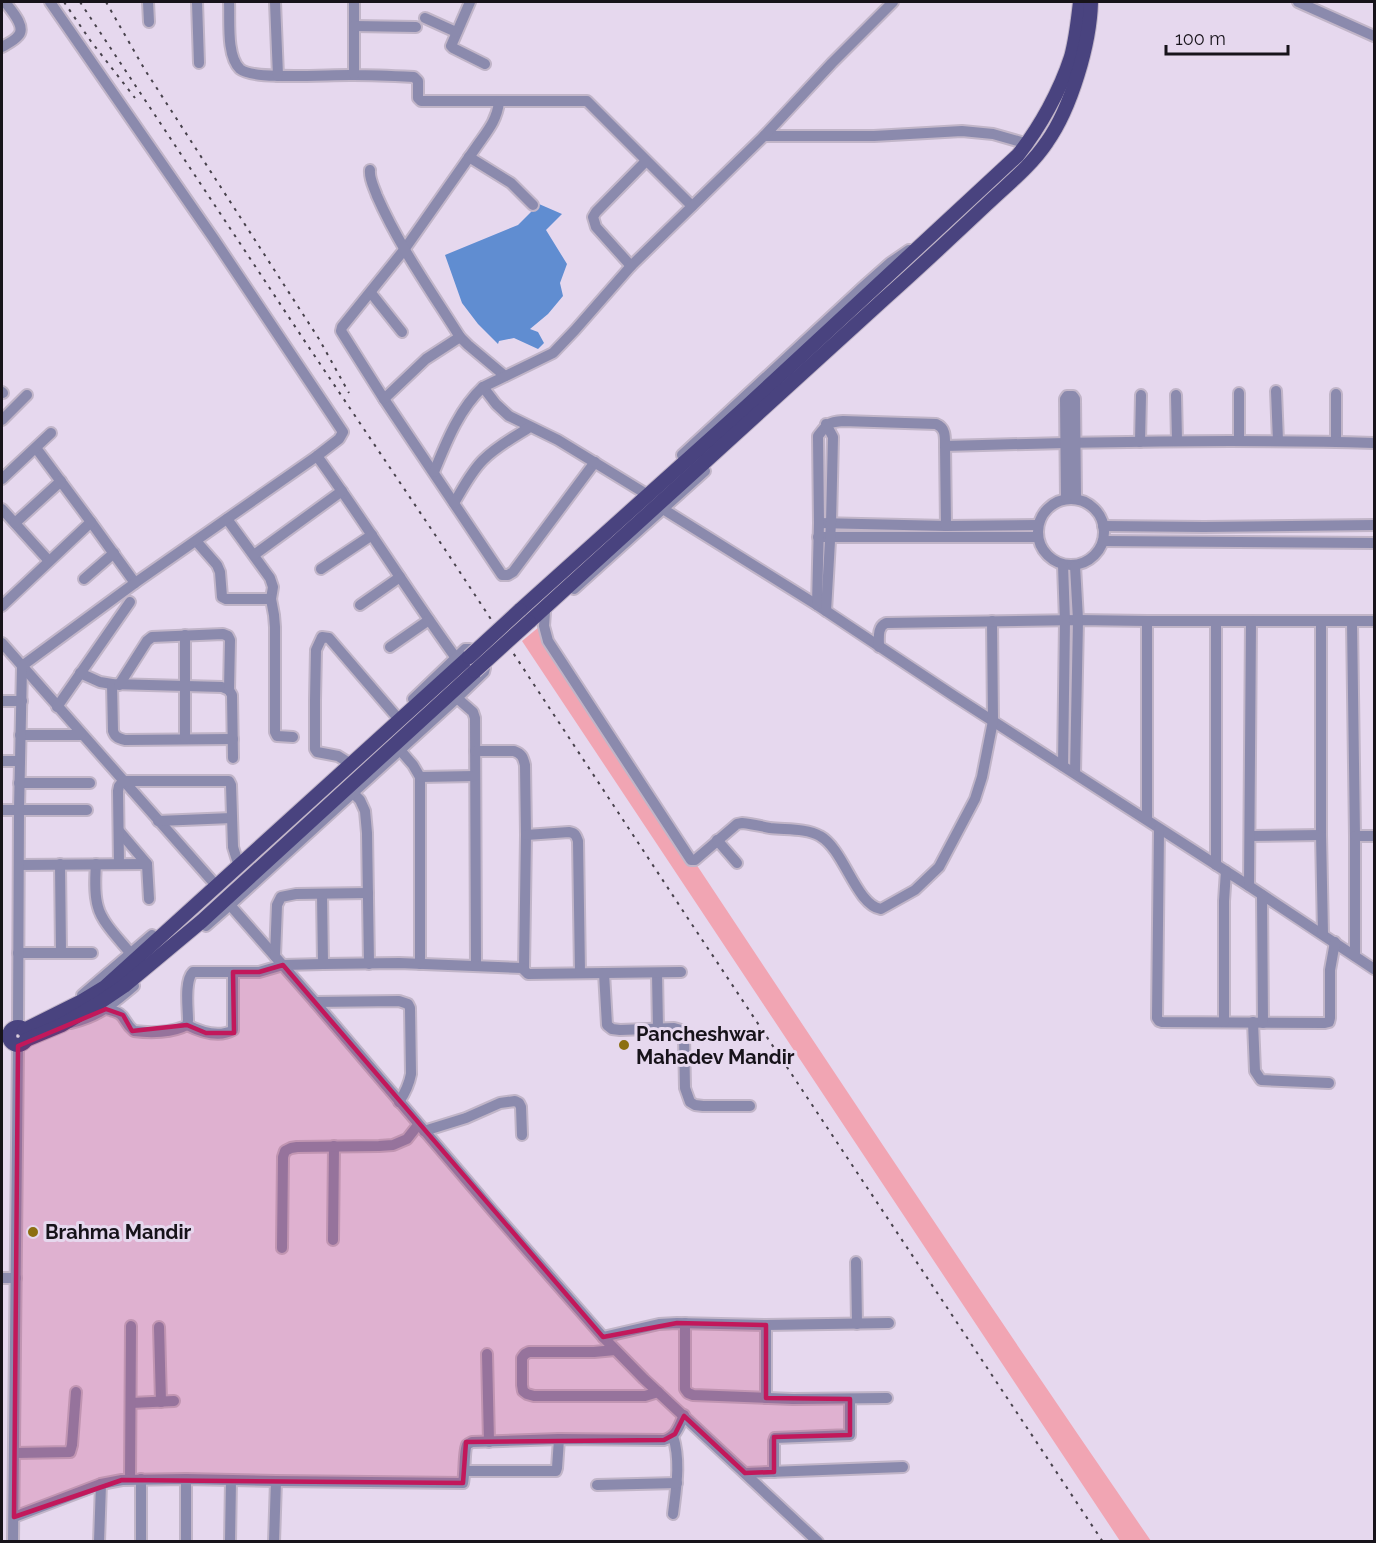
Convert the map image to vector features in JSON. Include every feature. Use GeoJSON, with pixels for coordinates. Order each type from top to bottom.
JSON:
{"type":"FeatureCollection","features":[{"type":"Feature","properties":{"kind":"main road"},"geometry":{"type":"LineString","coordinates":[[63,1018],[82,1001],[105,987],[463,658],[523,608],[747,406],[1018,155],[1035,135],[1061,82],[1071,57],[1080,2]]}},
{"type":"Feature","properties":{"kind":"main road"},"geometry":{"type":"LineString","coordinates":[[14,1036],[99,1003],[124,986],[201,921],[1030,164],[1049,140],[1060,119],[1079,69],[1089,28],[1091,2]]}},
{"type":"Feature","properties":{"kind":"street"},"geometry":{"type":"LineString","coordinates":[[2,47],[18,37],[21,32],[20,25],[6,2]]}},
{"type":"Feature","properties":{"kind":"street"},"geometry":{"type":"LineString","coordinates":[[22,666],[135,583],[317,456],[343,435],[342,429],[214,239],[50,2]]}},
{"type":"Feature","properties":{"kind":"street"},"geometry":{"type":"LineString","coordinates":[[148,2],[149,22]]}},
{"type":"Feature","properties":{"kind":"street"},"geometry":{"type":"LineString","coordinates":[[197,2],[198,63]]}},
{"type":"Feature","properties":{"kind":"street"},"geometry":{"type":"LineString","coordinates":[[229,2],[231,48],[234,59],[240,69],[249,73],[278,76],[414,77],[418,81],[418,98],[421,101],[587,101],[692,206]]}},
{"type":"Feature","properties":{"kind":"street"},"geometry":{"type":"LineString","coordinates":[[275,2],[278,76]]}},
{"type":"Feature","properties":{"kind":"street"},"geometry":{"type":"LineString","coordinates":[[354,2],[354,75]]}},
{"type":"Feature","properties":{"kind":"street"},"geometry":{"type":"LineString","coordinates":[[470,2],[451,44],[453,48],[484,64]]}},
{"type":"Feature","properties":{"kind":"street"},"geometry":{"type":"LineString","coordinates":[[434,472],[456,424],[474,394],[483,387],[553,353],[631,266],[764,136],[893,2]]}},
{"type":"Feature","properties":{"kind":"street"},"geometry":{"type":"LineString","coordinates":[[1298,2],[1374,36]]}},
{"type":"Feature","properties":{"kind":"street"},"geometry":{"type":"LineString","coordinates":[[425,18],[456,32]]}},
{"type":"Feature","properties":{"kind":"street"},"geometry":{"type":"LineString","coordinates":[[354,26],[416,27]]}},
{"type":"Feature","properties":{"kind":"street"},"geometry":{"type":"LineString","coordinates":[[499,102],[495,121],[404,250],[341,331],[502,575],[513,572],[595,462]]}},
{"type":"Feature","properties":{"kind":"street"},"geometry":{"type":"LineString","coordinates":[[764,136],[874,136],[962,131],[993,134],[1028,144]]}},
{"type":"Feature","properties":{"kind":"street"},"geometry":{"type":"LineString","coordinates":[[469,157],[511,183],[533,205]]}},
{"type":"Feature","properties":{"kind":"street"},"geometry":{"type":"LineString","coordinates":[[631,266],[596,227],[593,217],[646,161]]}},
{"type":"Feature","properties":{"kind":"street"},"geometry":{"type":"LineString","coordinates":[[370,170],[370,179],[404,250],[460,337],[505,376]]}},
{"type":"Feature","properties":{"kind":"street"},"geometry":{"type":"LineString","coordinates":[[523,608],[539,585],[643,492],[890,262],[922,244]]}},
{"type":"Feature","properties":{"kind":"street"},"geometry":{"type":"LineString","coordinates":[[936,252],[894,296],[663,509],[580,584],[537,616],[544,626],[549,641],[691,860],[694,860],[737,824],[805,832],[820,836],[834,849],[863,896],[873,907],[881,909],[915,890],[939,867],[975,799],[986,760],[993,721],[992,621]]}},
{"type":"Feature","properties":{"kind":"street"},"geometry":{"type":"LineString","coordinates":[[370,293],[402,332]]}},
{"type":"Feature","properties":{"kind":"street"},"geometry":{"type":"LineString","coordinates":[[384,399],[426,359],[460,337]]}},
{"type":"Feature","properties":{"kind":"street"},"geometry":{"type":"LineString","coordinates":[[483,387],[501,410],[519,422],[558,440],[643,492]]}},
{"type":"Feature","properties":{"kind":"street"},"geometry":{"type":"LineString","coordinates":[[1276,391],[1278,441]]}},
{"type":"Feature","properties":{"kind":"street"},"geometry":{"type":"LineString","coordinates":[[1239,393],[1239,441]]}},
{"type":"Feature","properties":{"kind":"street"},"geometry":{"type":"LineString","coordinates":[[1336,394],[1336,442]]}},
{"type":"Feature","properties":{"kind":"street"},"geometry":{"type":"LineString","coordinates":[[2,420],[27,395]]}},
{"type":"Feature","properties":{"kind":"street"},"geometry":{"type":"LineString","coordinates":[[1140,442],[1141,395]]}},
{"type":"Feature","properties":{"kind":"street"},"geometry":{"type":"LineString","coordinates":[[1176,395],[1177,441]]}},
{"type":"Feature","properties":{"kind":"street"},"geometry":{"type":"LineString","coordinates":[[817,604],[818,436],[826,424],[843,421],[936,424],[943,428],[946,526]]}},
{"type":"Feature","properties":{"kind":"street"},"geometry":{"type":"LineString","coordinates":[[826,424],[832,437],[831,524],[826,611]]}},
{"type":"Feature","properties":{"kind":"street"},"geometry":{"type":"LineString","coordinates":[[454,503],[471,475],[485,459],[530,427]]}},
{"type":"Feature","properties":{"kind":"street"},"geometry":{"type":"LineString","coordinates":[[2,479],[51,433]]}},
{"type":"Feature","properties":{"kind":"street"},"geometry":{"type":"LineString","coordinates":[[945,446],[1177,441],[1374,442]]}},
{"type":"Feature","properties":{"kind":"street"},"geometry":{"type":"LineString","coordinates":[[1070,443],[1071,499]]}},
{"type":"Feature","properties":{"kind":"street"},"geometry":{"type":"LineString","coordinates":[[36,448],[135,583]]}},
{"type":"Feature","properties":{"kind":"street"},"geometry":{"type":"LineString","coordinates":[[317,456],[429,620],[463,658]]}},
{"type":"Feature","properties":{"kind":"street"},"geometry":{"type":"LineString","coordinates":[[15,523],[61,481]]}},
{"type":"Feature","properties":{"kind":"street"},"geometry":{"type":"LineString","coordinates":[[254,555],[342,491]]}},
{"type":"Feature","properties":{"kind":"street"},"geometry":{"type":"LineString","coordinates":[[1071,499],[1084,502],[1098,513],[1103,526],[1103,541],[1093,558],[1085,563],[1075,566],[1063,565],[1046,555],[1040,547],[1037,537],[1038,525],[1041,516],[1056,502],[1071,499]]}},
{"type":"Feature","properties":{"kind":"street"},"geometry":{"type":"LineString","coordinates":[[2,508],[49,561]]}},
{"type":"Feature","properties":{"kind":"street"},"geometry":{"type":"LineString","coordinates":[[663,509],[817,604],[1374,969]]}},
{"type":"Feature","properties":{"kind":"street"},"geometry":{"type":"LineString","coordinates":[[227,519],[270,578],[273,587],[271,599],[275,627],[275,732],[277,736],[293,737]]}},
{"type":"Feature","properties":{"kind":"street"},"geometry":{"type":"LineString","coordinates":[[2,606],[91,522]]}},
{"type":"Feature","properties":{"kind":"street"},"geometry":{"type":"LineString","coordinates":[[819,523],[946,526],[1038,525]]}},
{"type":"Feature","properties":{"kind":"street"},"geometry":{"type":"LineString","coordinates":[[1103,526],[1374,525]]}},
{"type":"Feature","properties":{"kind":"street"},"geometry":{"type":"LineString","coordinates":[[321,569],[372,535]]}},
{"type":"Feature","properties":{"kind":"street"},"geometry":{"type":"LineString","coordinates":[[818,537],[1037,537]]}},
{"type":"Feature","properties":{"kind":"street"},"geometry":{"type":"LineString","coordinates":[[196,541],[217,565],[220,572],[222,597],[226,599],[271,599]]}},
{"type":"Feature","properties":{"kind":"street"},"geometry":{"type":"LineString","coordinates":[[1103,541],[1374,543]]}},
{"type":"Feature","properties":{"kind":"street"},"geometry":{"type":"LineString","coordinates":[[84,579],[114,553]]}},
{"type":"Feature","properties":{"kind":"street"},"geometry":{"type":"LineString","coordinates":[[1063,565],[1065,621],[1063,766]]}},
{"type":"Feature","properties":{"kind":"street"},"geometry":{"type":"LineString","coordinates":[[1075,566],[1078,620],[1075,773]]}},
{"type":"Feature","properties":{"kind":"street"},"geometry":{"type":"LineString","coordinates":[[360,605],[400,577]]}},
{"type":"Feature","properties":{"kind":"street"},"geometry":{"type":"LineString","coordinates":[[57,707],[130,602]]}},
{"type":"Feature","properties":{"kind":"street"},"geometry":{"type":"LineString","coordinates":[[390,647],[429,620]]}},
{"type":"Feature","properties":{"kind":"street"},"geometry":{"type":"LineString","coordinates":[[879,646],[879,629],[886,623],[1078,620],[1374,621]]}},
{"type":"Feature","properties":{"kind":"street"},"geometry":{"type":"LineString","coordinates":[[1147,621],[1147,819]]}},
{"type":"Feature","properties":{"kind":"street"},"geometry":{"type":"LineString","coordinates":[[1249,886],[1251,621]]}},
{"type":"Feature","properties":{"kind":"street"},"geometry":{"type":"LineString","coordinates":[[1320,621],[1323,934]]}},
{"type":"Feature","properties":{"kind":"street"},"geometry":{"type":"LineString","coordinates":[[1216,622],[1224,1022]]}},
{"type":"Feature","properties":{"kind":"street"},"geometry":{"type":"LineString","coordinates":[[1352,622],[1356,836],[1355,956]]}},
{"type":"Feature","properties":{"kind":"street"},"geometry":{"type":"LineString","coordinates":[[185,635],[185,739]]}},
{"type":"Feature","properties":{"kind":"street"},"geometry":{"type":"LineString","coordinates":[[233,739],[124,740],[115,736],[113,731],[116,685],[147,641],[152,637],[228,636],[230,640],[229,690],[232,695],[233,739],[233,758]]}},
{"type":"Feature","properties":{"kind":"street"},"geometry":{"type":"LineString","coordinates":[[346,760],[317,752],[315,748],[316,650],[322,637],[328,638],[396,716]]}},
{"type":"Feature","properties":{"kind":"street"},"geometry":{"type":"LineString","coordinates":[[2,644],[213,882]]}},
{"type":"Feature","properties":{"kind":"street"},"geometry":{"type":"LineString","coordinates":[[465,649],[470,649],[486,670],[230,905],[106,1009],[88,1019],[63,1018],[346,760],[463,658],[465,649]]}},
{"type":"Feature","properties":{"kind":"street"},"geometry":{"type":"LineString","coordinates":[[13,1542],[16,1278],[14,1036],[18,953],[22,666]]}},
{"type":"Feature","properties":{"kind":"street"},"geometry":{"type":"LineString","coordinates":[[80,674],[100,682],[116,685],[222,687],[229,690]]}},
{"type":"Feature","properties":{"kind":"street"},"geometry":{"type":"LineString","coordinates":[[457,698],[473,712],[475,718],[476,965]]}},
{"type":"Feature","properties":{"kind":"street"},"geometry":{"type":"LineString","coordinates":[[2,701],[22,701]]}},
{"type":"Feature","properties":{"kind":"street"},"geometry":{"type":"LineString","coordinates":[[20,735],[81,735]]}},
{"type":"Feature","properties":{"kind":"street"},"geometry":{"type":"LineString","coordinates":[[400,750],[420,777],[420,964]]}},
{"type":"Feature","properties":{"kind":"street"},"geometry":{"type":"LineString","coordinates":[[475,752],[514,751],[523,757],[525,765],[524,969]]}},
{"type":"Feature","properties":{"kind":"street"},"geometry":{"type":"LineString","coordinates":[[2,761],[20,761]]}},
{"type":"Feature","properties":{"kind":"street"},"geometry":{"type":"LineString","coordinates":[[420,777],[475,776]]}},
{"type":"Feature","properties":{"kind":"street"},"geometry":{"type":"LineString","coordinates":[[123,781],[230,781],[233,847],[237,860]]}},
{"type":"Feature","properties":{"kind":"street"},"geometry":{"type":"LineString","coordinates":[[119,864],[118,791],[123,781]]}},
{"type":"Feature","properties":{"kind":"street"},"geometry":{"type":"LineString","coordinates":[[19,783],[90,783]]}},
{"type":"Feature","properties":{"kind":"street"},"geometry":{"type":"LineString","coordinates":[[353,793],[366,811],[369,964]]}},
{"type":"Feature","properties":{"kind":"street"},"geometry":{"type":"LineString","coordinates":[[2,810],[87,810]]}},
{"type":"Feature","properties":{"kind":"street"},"geometry":{"type":"LineString","coordinates":[[158,820],[231,818]]}},
{"type":"Feature","properties":{"kind":"street"},"geometry":{"type":"LineString","coordinates":[[1159,829],[1157,1018],[1159,1021],[1329,1022],[1330,970],[1335,942]]}},
{"type":"Feature","properties":{"kind":"street"},"geometry":{"type":"LineString","coordinates":[[119,831],[147,864],[148,899]]}},
{"type":"Feature","properties":{"kind":"street"},"geometry":{"type":"LineString","coordinates":[[526,835],[569,832],[573,833],[578,841],[580,973]]}},
{"type":"Feature","properties":{"kind":"street"},"geometry":{"type":"LineString","coordinates":[[1250,836],[1321,835]]}},
{"type":"Feature","properties":{"kind":"street"},"geometry":{"type":"LineString","coordinates":[[1356,836],[1374,836]]}},
{"type":"Feature","properties":{"kind":"street"},"geometry":{"type":"LineString","coordinates":[[717,840],[737,863]]}},
{"type":"Feature","properties":{"kind":"street"},"geometry":{"type":"LineString","coordinates":[[60,864],[61,953]]}},
{"type":"Feature","properties":{"kind":"street"},"geometry":{"type":"LineString","coordinates":[[96,864],[95,884],[99,910],[131,954]]}},
{"type":"Feature","properties":{"kind":"street"},"geometry":{"type":"LineString","coordinates":[[19,865],[147,864]]}},
{"type":"Feature","properties":{"kind":"street"},"geometry":{"type":"LineString","coordinates":[[275,956],[277,905],[281,897],[296,894],[368,893]]}},
{"type":"Feature","properties":{"kind":"street"},"geometry":{"type":"LineString","coordinates":[[322,894],[323,964]]}},
{"type":"Feature","properties":{"kind":"street"},"geometry":{"type":"LineString","coordinates":[[1262,895],[1255,1071],[1261,1080],[1329,1083]]}},
{"type":"Feature","properties":{"kind":"street"},"geometry":{"type":"LineString","coordinates":[[230,905],[603,1337],[658,1392],[818,1542]]}},
{"type":"Feature","properties":{"kind":"street"},"geometry":{"type":"LineString","coordinates":[[18,953],[92,953]]}},
{"type":"Feature","properties":{"kind":"street"},"geometry":{"type":"LineString","coordinates":[[106,1009],[123,1015],[134,1031],[170,1031],[187,1025],[190,975],[197,972],[259,972],[283,965],[476,965],[522,968],[528,974],[681,972]]}},
{"type":"Feature","properties":{"kind":"street"},"geometry":{"type":"LineString","coordinates":[[187,1025],[206,1033],[226,1033],[233,1030],[233,972]]}},
{"type":"Feature","properties":{"kind":"street"},"geometry":{"type":"LineString","coordinates":[[604,973],[607,1025],[612,1029],[674,1028],[681,1030],[684,1035],[685,1088],[690,1102],[703,1106],[750,1106]]}},
{"type":"Feature","properties":{"kind":"street"},"geometry":{"type":"LineString","coordinates":[[657,973],[658,1029]]}},
{"type":"Feature","properties":{"kind":"street"},"geometry":{"type":"LineString","coordinates":[[315,1002],[399,1002],[408,1004],[410,1008],[411,1074],[410,1083],[399,1102]]}},
{"type":"Feature","properties":{"kind":"street"},"geometry":{"type":"LineString","coordinates":[[282,1248],[283,1157],[285,1151],[291,1148],[393,1144],[406,1139],[421,1128],[466,1118],[500,1102],[515,1101],[521,1107],[522,1136]]}},
{"type":"Feature","properties":{"kind":"street"},"geometry":{"type":"LineString","coordinates":[[333,1240],[334,1146]]}},
{"type":"Feature","properties":{"kind":"street"},"geometry":{"type":"LineString","coordinates":[[856,1262],[856,1324]]}},
{"type":"Feature","properties":{"kind":"street"},"geometry":{"type":"LineString","coordinates":[[2,1278],[16,1278]]}},
{"type":"Feature","properties":{"kind":"street"},"geometry":{"type":"LineString","coordinates":[[685,1323],[685,1386],[688,1393],[693,1395],[765,1398],[887,1398]]}},
{"type":"Feature","properties":{"kind":"street"},"geometry":{"type":"LineString","coordinates":[[603,1337],[659,1324],[889,1323]]}},
{"type":"Feature","properties":{"kind":"street"},"geometry":{"type":"LineString","coordinates":[[765,1325],[765,1398]]}},
{"type":"Feature","properties":{"kind":"street"},"geometry":{"type":"LineString","coordinates":[[131,1326],[131,1403],[141,1542]]}},
{"type":"Feature","properties":{"kind":"street"},"geometry":{"type":"LineString","coordinates":[[159,1326],[161,1402]]}},
{"type":"Feature","properties":{"kind":"street"},"geometry":{"type":"LineString","coordinates":[[615,1350],[529,1352],[522,1358],[523,1391],[534,1396],[603,1397],[645,1396],[658,1392]]}},
{"type":"Feature","properties":{"kind":"street"},"geometry":{"type":"LineString","coordinates":[[487,1354],[489,1442]]}},
{"type":"Feature","properties":{"kind":"street"},"geometry":{"type":"LineString","coordinates":[[15,1453],[70,1452],[76,1392]]}},
{"type":"Feature","properties":{"kind":"street"},"geometry":{"type":"LineString","coordinates":[[774,1472],[775,1438],[850,1435],[850,1399]]}},
{"type":"Feature","properties":{"kind":"street"},"geometry":{"type":"LineString","coordinates":[[131,1403],[174,1401]]}},
{"type":"Feature","properties":{"kind":"street"},"geometry":{"type":"LineString","coordinates":[[14,1517],[101,1484],[135,1479],[457,1484],[463,1483],[466,1450],[472,1442],[560,1439],[664,1440],[675,1434],[684,1415]]}},
{"type":"Feature","properties":{"kind":"street"},"geometry":{"type":"LineString","coordinates":[[673,1436],[678,1458],[673,1514]]}},
{"type":"Feature","properties":{"kind":"street"},"geometry":{"type":"LineString","coordinates":[[465,1471],[556,1471],[560,1439]]}},
{"type":"Feature","properties":{"kind":"street"},"geometry":{"type":"LineString","coordinates":[[744,1473],[903,1467]]}},
{"type":"Feature","properties":{"kind":"street"},"geometry":{"type":"LineString","coordinates":[[186,1479],[186,1542]]}},
{"type":"Feature","properties":{"kind":"street"},"geometry":{"type":"LineString","coordinates":[[230,1542],[231,1480]]}},
{"type":"Feature","properties":{"kind":"street"},"geometry":{"type":"LineString","coordinates":[[274,1542],[276,1481]]}},
{"type":"Feature","properties":{"kind":"street"},"geometry":{"type":"LineString","coordinates":[[597,1485],[677,1483]]}},
{"type":"Feature","properties":{"kind":"street"},"geometry":{"type":"LineString","coordinates":[[99,1542],[101,1484]]}},
{"type":"Feature","properties":{"kind":"highlighted area"},"geometry":{"type":"Polygon","coordinates":[[[283,965],[603,1337],[677,1323],[766,1325],[766,1398],[850,1399],[850,1435],[774,1437],[774,1472],[745,1473],[684,1416],[675,1434],[664,1440],[466,1442],[463,1483],[122,1480],[14,1517],[18,1046],[106,1009],[123,1015],[132,1031],[187,1025],[206,1033],[234,1033],[233,972],[259,972],[283,965]]]}},
{"type":"Feature","properties":{"kind":"shaded area"},"geometry":{"type":"Polygon","coordinates":[[[539,627],[919,1200],[1151,1541],[1120,1541],[522,641],[539,627]]]}},
{"type":"Feature","properties":{"kind":"water"},"geometry":{"type":"Polygon","coordinates":[[[539,204],[562,214],[546,230],[567,264],[560,283],[563,296],[548,314],[530,329],[538,332],[544,343],[538,349],[514,338],[499,341],[498,344],[478,324],[462,303],[445,255],[518,225],[539,204]]]}},
{"type":"Feature","properties":{"kind":"railway"},"geometry":{"type":"LineString","coordinates":[[64,2],[135,98]]}},
{"type":"Feature","properties":{"kind":"railway"},"geometry":{"type":"LineString","coordinates":[[80,2],[1103,1542]]}},
{"type":"Feature","properties":{"kind":"railway"},"geometry":{"type":"LineString","coordinates":[[106,2],[145,70],[319,339],[349,393]]}},
{"type":"Feature","properties":{"kind":"place","name":"Pancheshwar Mahadev Mandir"},"geometry":{"type":"Point","coordinates":[624,1045]}},
{"type":"Feature","properties":{"kind":"place","name":"Brahma Mandir"},"geometry":{"type":"Point","coordinates":[33,1232]}}]}
